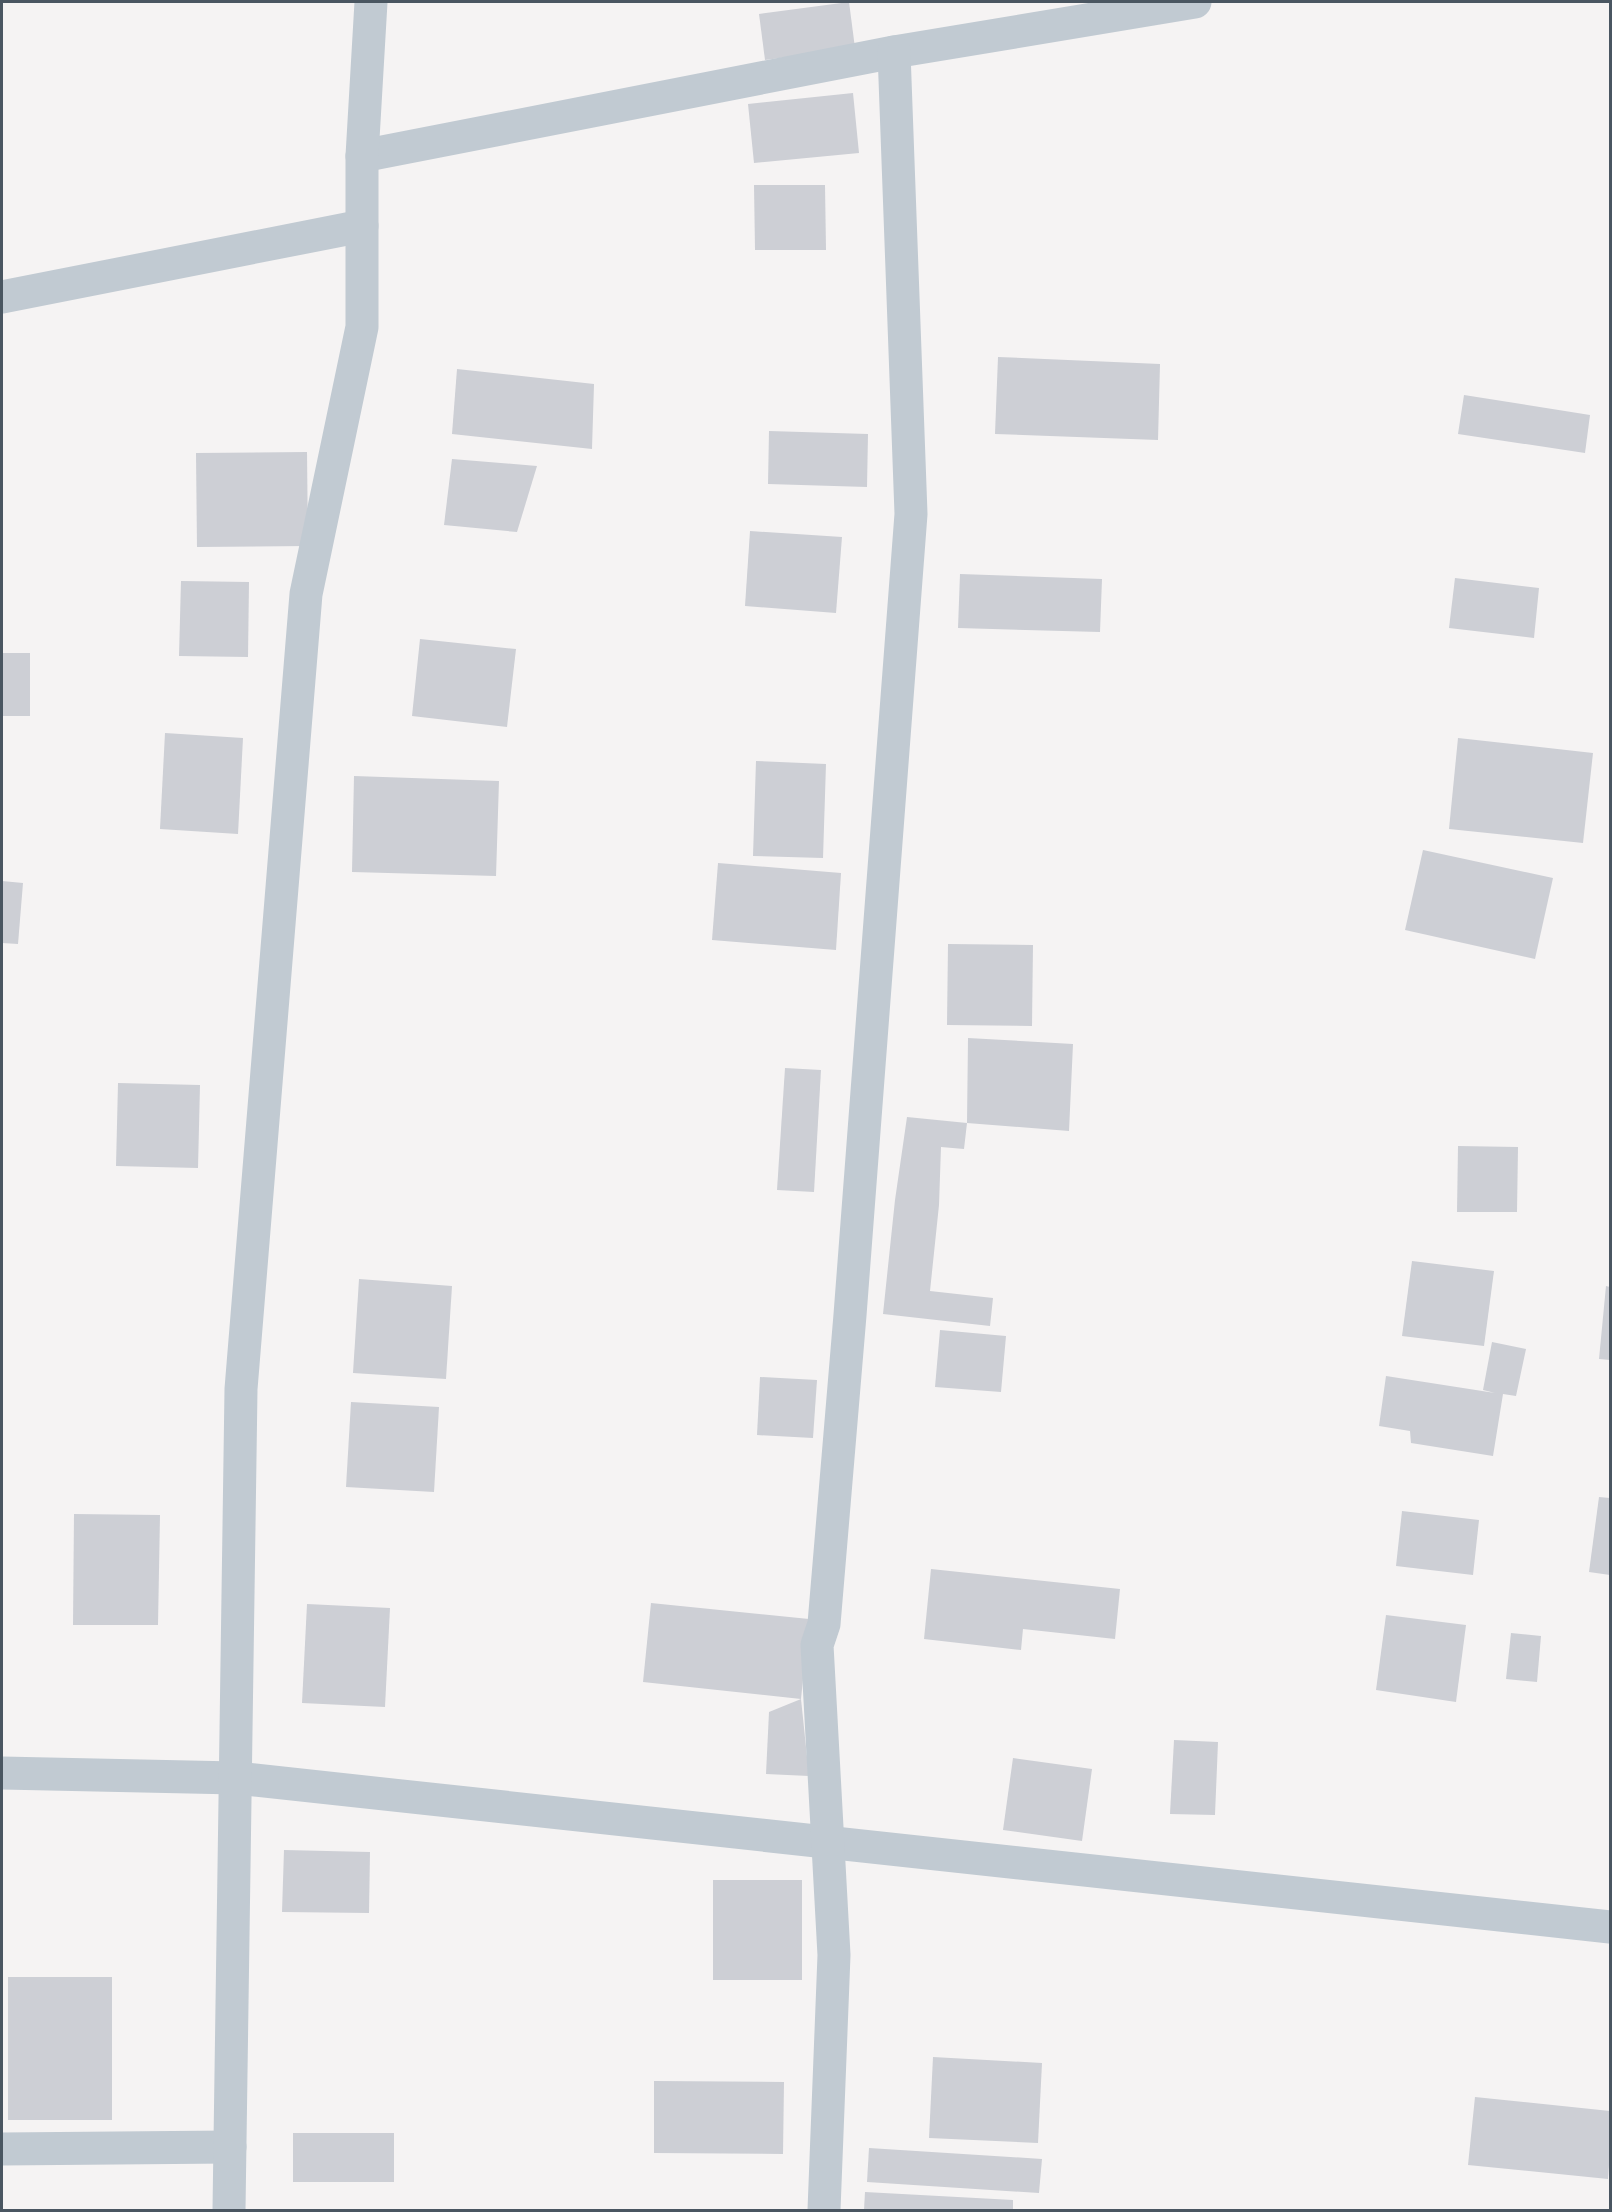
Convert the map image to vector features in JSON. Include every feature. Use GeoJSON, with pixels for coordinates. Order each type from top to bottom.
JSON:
{"type":"FeatureCollection","features":[{"type":"Feature","properties":{"kind":"street"},"geometry":{"type":"LineString","coordinates":[[229,2211],[241,1389],[306,594],[362,327],[362,156],[371,2]]}},
{"type":"Feature","properties":{"kind":"street"},"geometry":{"type":"LineString","coordinates":[[362,156],[894,52],[1195,2]]}},
{"type":"Feature","properties":{"kind":"street"},"geometry":{"type":"LineString","coordinates":[[824,2211],[834,1955],[817,1645],[824,1624],[848,1339],[911,514],[894,52]]}},
{"type":"Feature","properties":{"kind":"street"},"geometry":{"type":"LineString","coordinates":[[2,297],[362,226]]}},
{"type":"Feature","properties":{"kind":"street"},"geometry":{"type":"LineString","coordinates":[[2,1773],[236,1778],[1611,1926]]}},
{"type":"Feature","properties":{"kind":"street"},"geometry":{"type":"LineString","coordinates":[[2,2149],[230,2147]]}},
{"type":"Feature","properties":{"kind":"building"},"geometry":{"type":"Polygon","coordinates":[[[849,2],[855,48],[765,60],[759,14],[849,2]]]}},
{"type":"Feature","properties":{"kind":"building"},"geometry":{"type":"Polygon","coordinates":[[[853,93],[859,153],[754,163],[748,104],[853,93]]]}},
{"type":"Feature","properties":{"kind":"building"},"geometry":{"type":"Polygon","coordinates":[[[754,185],[825,185],[826,250],[755,250],[754,185]]]}},
{"type":"Feature","properties":{"kind":"building"},"geometry":{"type":"Polygon","coordinates":[[[998,357],[1160,364],[1158,440],[995,434],[998,357]]]}},
{"type":"Feature","properties":{"kind":"building"},"geometry":{"type":"Polygon","coordinates":[[[457,369],[594,384],[592,449],[452,434],[457,369]]]}},
{"type":"Feature","properties":{"kind":"building"},"geometry":{"type":"Polygon","coordinates":[[[1464,395],[1590,415],[1585,453],[1458,434],[1464,395]]]}},
{"type":"Feature","properties":{"kind":"building"},"geometry":{"type":"Polygon","coordinates":[[[769,431],[868,434],[867,487],[768,484],[769,431]]]}},
{"type":"Feature","properties":{"kind":"building"},"geometry":{"type":"Polygon","coordinates":[[[307,452],[308,546],[197,547],[196,453],[307,452]]]}},
{"type":"Feature","properties":{"kind":"building"},"geometry":{"type":"Polygon","coordinates":[[[452,459],[537,466],[517,532],[444,525],[452,459]]]}},
{"type":"Feature","properties":{"kind":"building"},"geometry":{"type":"Polygon","coordinates":[[[750,531],[842,537],[836,613],[745,606],[750,531]]]}},
{"type":"Feature","properties":{"kind":"building"},"geometry":{"type":"Polygon","coordinates":[[[960,574],[1102,579],[1100,632],[958,628],[960,574]]]}},
{"type":"Feature","properties":{"kind":"building"},"geometry":{"type":"Polygon","coordinates":[[[1455,578],[1539,588],[1534,638],[1449,628],[1455,578]]]}},
{"type":"Feature","properties":{"kind":"building"},"geometry":{"type":"Polygon","coordinates":[[[181,581],[249,582],[248,657],[179,656],[181,581]]]}},
{"type":"Feature","properties":{"kind":"building"},"geometry":{"type":"Polygon","coordinates":[[[420,639],[516,649],[507,727],[412,716],[420,639]]]}},
{"type":"Feature","properties":{"kind":"building"},"geometry":{"type":"Polygon","coordinates":[[[2,653],[30,653],[30,716],[2,716],[2,653]]]}},
{"type":"Feature","properties":{"kind":"building"},"geometry":{"type":"Polygon","coordinates":[[[165,733],[243,738],[238,834],[160,829],[165,733]]]}},
{"type":"Feature","properties":{"kind":"building"},"geometry":{"type":"Polygon","coordinates":[[[1458,738],[1593,753],[1583,843],[1449,829],[1458,738]]]}},
{"type":"Feature","properties":{"kind":"building"},"geometry":{"type":"Polygon","coordinates":[[[756,761],[826,764],[823,858],[753,856],[756,761]]]}},
{"type":"Feature","properties":{"kind":"building"},"geometry":{"type":"Polygon","coordinates":[[[354,776],[499,781],[496,876],[352,872],[354,776]]]}},
{"type":"Feature","properties":{"kind":"building"},"geometry":{"type":"Polygon","coordinates":[[[1423,850],[1553,878],[1535,959],[1405,930],[1423,850]]]}},
{"type":"Feature","properties":{"kind":"building"},"geometry":{"type":"Polygon","coordinates":[[[718,863],[841,873],[836,950],[712,940],[718,863]]]}},
{"type":"Feature","properties":{"kind":"building"},"geometry":{"type":"Polygon","coordinates":[[[2,881],[23,883],[18,944],[2,943],[2,881]]]}},
{"type":"Feature","properties":{"kind":"building"},"geometry":{"type":"Polygon","coordinates":[[[948,944],[1033,945],[1032,1026],[947,1025],[948,944]]]}},
{"type":"Feature","properties":{"kind":"building"},"geometry":{"type":"Polygon","coordinates":[[[968,1038],[1073,1044],[1069,1131],[967,1123],[968,1038]]]}},
{"type":"Feature","properties":{"kind":"building"},"geometry":{"type":"Polygon","coordinates":[[[785,1068],[821,1070],[814,1192],[777,1190],[785,1068]]]}},
{"type":"Feature","properties":{"kind":"building"},"geometry":{"type":"Polygon","coordinates":[[[118,1083],[200,1085],[198,1168],[116,1166],[118,1083]]]}},
{"type":"Feature","properties":{"kind":"building"},"geometry":{"type":"Polygon","coordinates":[[[907,1117],[967,1123],[964,1149],[941,1147],[939,1205],[930,1291],[993,1298],[990,1326],[883,1314],[895,1200],[907,1117]]]}},
{"type":"Feature","properties":{"kind":"building"},"geometry":{"type":"Polygon","coordinates":[[[1458,1146],[1518,1147],[1517,1212],[1457,1212],[1458,1146]]]}},
{"type":"Feature","properties":{"kind":"building"},"geometry":{"type":"Polygon","coordinates":[[[1412,1261],[1494,1271],[1484,1346],[1402,1336],[1412,1261]]]}},
{"type":"Feature","properties":{"kind":"building"},"geometry":{"type":"Polygon","coordinates":[[[359,1279],[452,1286],[446,1379],[353,1373],[359,1279]]]}},
{"type":"Feature","properties":{"kind":"building"},"geometry":{"type":"Polygon","coordinates":[[[1606,1286],[1610,1287],[1610,1360],[1599,1359],[1606,1286]]]}},
{"type":"Feature","properties":{"kind":"building"},"geometry":{"type":"Polygon","coordinates":[[[940,1330],[1006,1336],[1001,1392],[935,1387],[940,1330]]]}},
{"type":"Feature","properties":{"kind":"building"},"geometry":{"type":"Polygon","coordinates":[[[1492,1342],[1526,1349],[1516,1396],[1503,1394],[1493,1456],[1411,1443],[1410,1431],[1379,1426],[1386,1376],[1495,1393],[1483,1390],[1492,1342]]]}},
{"type":"Feature","properties":{"kind":"building"},"geometry":{"type":"Polygon","coordinates":[[[760,1377],[817,1380],[813,1438],[757,1435],[760,1377]]]}},
{"type":"Feature","properties":{"kind":"building"},"geometry":{"type":"Polygon","coordinates":[[[351,1402],[439,1407],[434,1492],[346,1487],[351,1402]]]}},
{"type":"Feature","properties":{"kind":"building"},"geometry":{"type":"Polygon","coordinates":[[[1599,1497],[1610,1498],[1610,1575],[1589,1572],[1599,1497]]]}},
{"type":"Feature","properties":{"kind":"building"},"geometry":{"type":"Polygon","coordinates":[[[1402,1511],[1479,1520],[1473,1575],[1396,1566],[1402,1511]]]}},
{"type":"Feature","properties":{"kind":"building"},"geometry":{"type":"Polygon","coordinates":[[[74,1514],[160,1515],[158,1625],[73,1625],[74,1514]]]}},
{"type":"Feature","properties":{"kind":"building"},"geometry":{"type":"Polygon","coordinates":[[[931,1569],[1120,1589],[1115,1639],[1023,1629],[1021,1650],[924,1639],[931,1569]]]}},
{"type":"Feature","properties":{"kind":"building"},"geometry":{"type":"Polygon","coordinates":[[[651,1603],[809,1619],[801,1699],[643,1682],[651,1603]]]}},
{"type":"Feature","properties":{"kind":"building"},"geometry":{"type":"Polygon","coordinates":[[[307,1604],[390,1608],[385,1707],[302,1703],[307,1604]]]}},
{"type":"Feature","properties":{"kind":"building"},"geometry":{"type":"Polygon","coordinates":[[[1386,1615],[1466,1625],[1456,1702],[1376,1690],[1386,1615]]]}},
{"type":"Feature","properties":{"kind":"building"},"geometry":{"type":"Polygon","coordinates":[[[1511,1633],[1541,1636],[1537,1682],[1506,1679],[1511,1633]]]}},
{"type":"Feature","properties":{"kind":"building"},"geometry":{"type":"Polygon","coordinates":[[[801,1699],[809,1776],[766,1774],[769,1712],[801,1699]]]}},
{"type":"Feature","properties":{"kind":"building"},"geometry":{"type":"Polygon","coordinates":[[[1174,1740],[1218,1742],[1215,1815],[1170,1814],[1174,1740]]]}},
{"type":"Feature","properties":{"kind":"building"},"geometry":{"type":"Polygon","coordinates":[[[1013,1758],[1092,1769],[1082,1841],[1003,1830],[1013,1758]]]}},
{"type":"Feature","properties":{"kind":"building"},"geometry":{"type":"Polygon","coordinates":[[[284,1850],[370,1852],[369,1913],[282,1912],[284,1850]]]}},
{"type":"Feature","properties":{"kind":"building"},"geometry":{"type":"Polygon","coordinates":[[[713,1880],[802,1880],[802,1980],[713,1980],[713,1880]]]}},
{"type":"Feature","properties":{"kind":"building"},"geometry":{"type":"Polygon","coordinates":[[[8,1977],[112,1977],[112,2120],[8,2120],[8,1977]]]}},
{"type":"Feature","properties":{"kind":"building"},"geometry":{"type":"Polygon","coordinates":[[[933,2057],[1042,2063],[1038,2143],[929,2138],[933,2057]]]}},
{"type":"Feature","properties":{"kind":"building"},"geometry":{"type":"Polygon","coordinates":[[[654,2081],[784,2082],[783,2154],[654,2153],[654,2081]]]}},
{"type":"Feature","properties":{"kind":"building"},"geometry":{"type":"Polygon","coordinates":[[[1475,2097],[1610,2111],[1608,2179],[1468,2165],[1475,2097]]]}},
{"type":"Feature","properties":{"kind":"building"},"geometry":{"type":"Polygon","coordinates":[[[293,2133],[394,2133],[394,2182],[293,2182],[293,2133]]]}},
{"type":"Feature","properties":{"kind":"building"},"geometry":{"type":"Polygon","coordinates":[[[869,2148],[1042,2159],[1039,2193],[867,2182],[869,2148]]]}},
{"type":"Feature","properties":{"kind":"building"},"geometry":{"type":"Polygon","coordinates":[[[865,2192],[1013,2200],[1013,2210],[864,2210],[865,2192]]]}}]}
